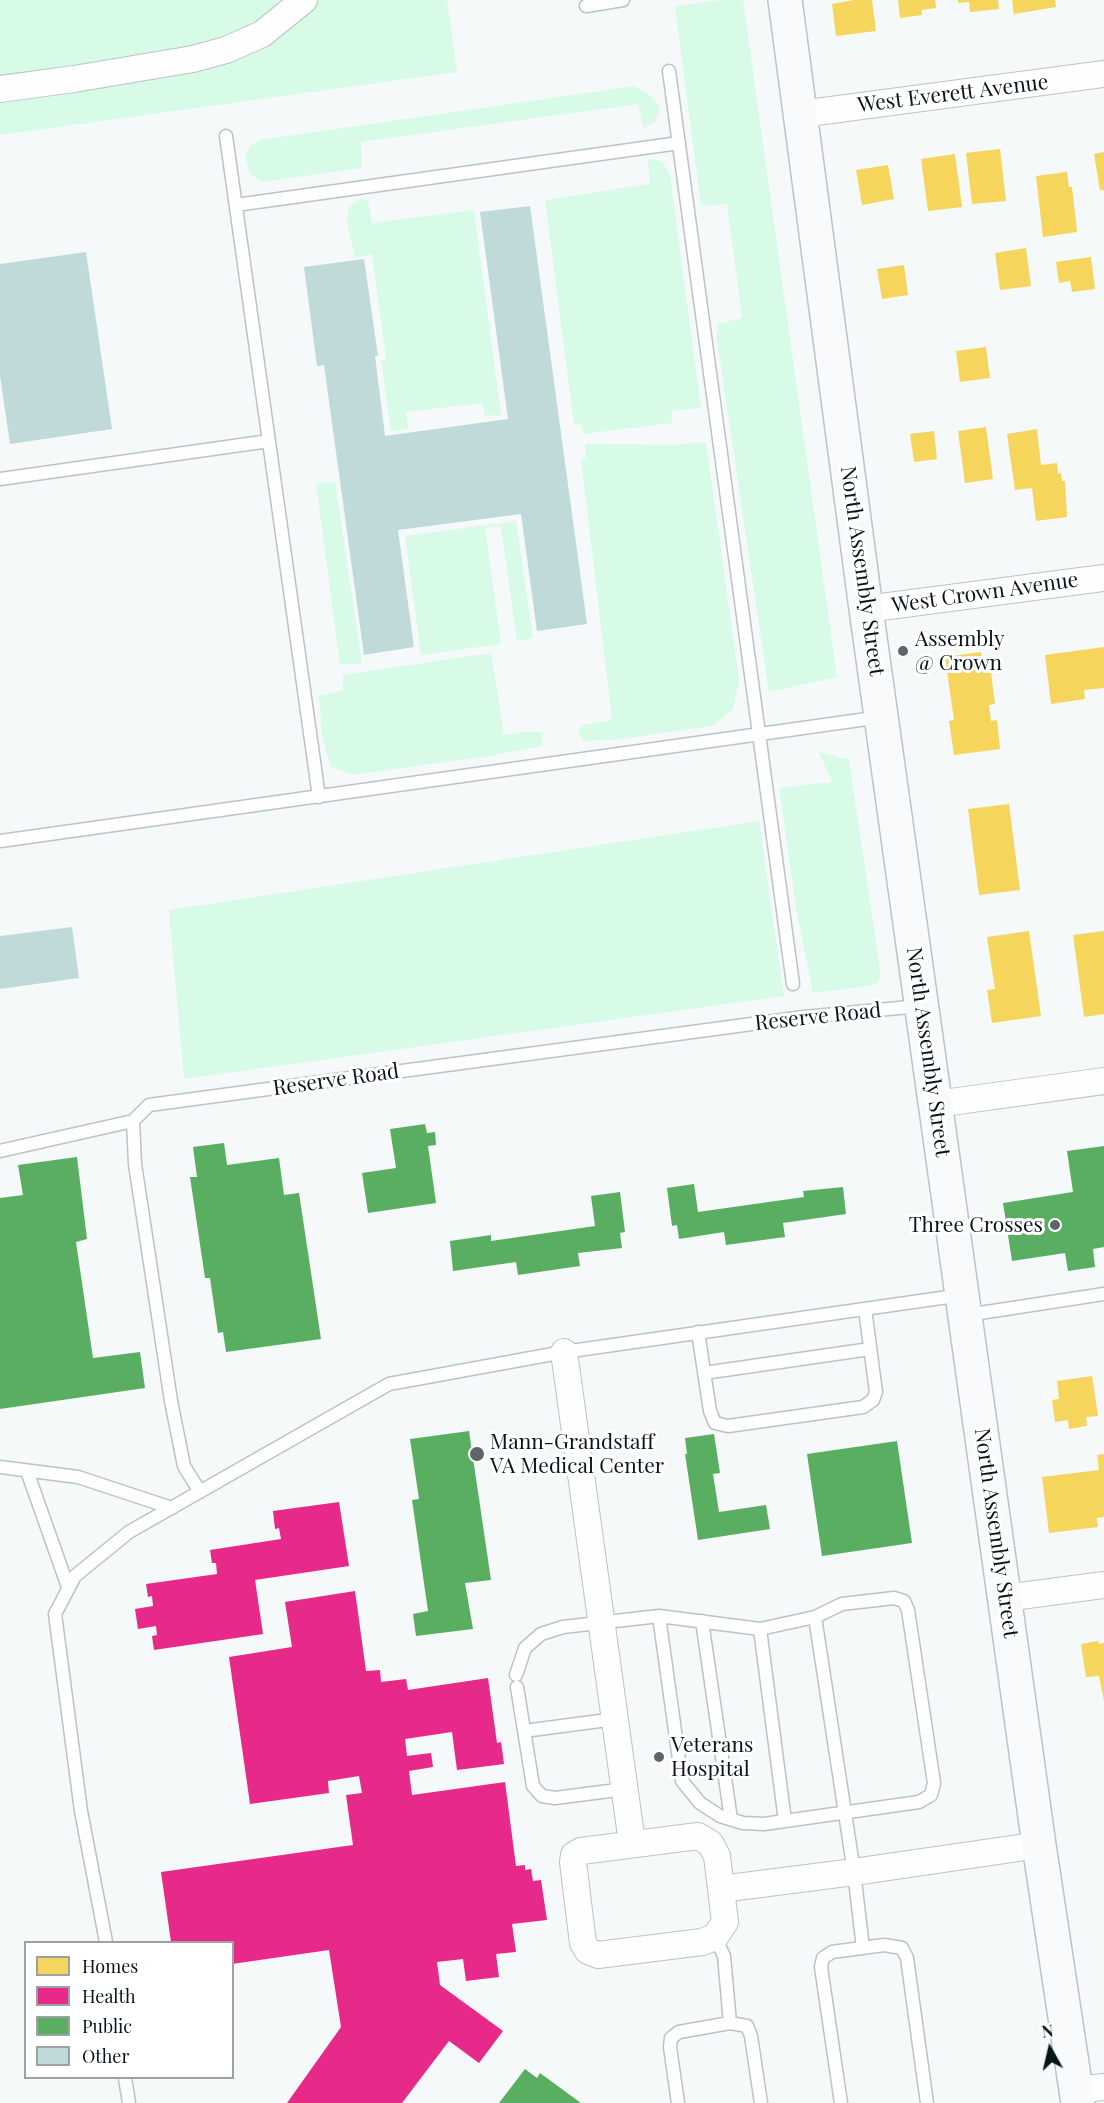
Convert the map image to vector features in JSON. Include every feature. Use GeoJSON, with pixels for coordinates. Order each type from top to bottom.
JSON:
{"type":"FeatureCollection","features":[{"type":"Feature","properties":{"kind":"main road","name":"North Assembly Street"},"geometry":{"type":"LineString","coordinates":[[785,0],[866,609],[1039,1845],[1086,2093]]}},
{"type":"Feature","properties":{"kind":"street"},"geometry":{"type":"LineString","coordinates":[[0,88],[194,59],[226,50],[262,34],[304,0]]}},
{"type":"Feature","properties":{"kind":"street","name":"West Everett Avenue"},"geometry":{"type":"LineString","coordinates":[[801,114],[1104,74]]}},
{"type":"Feature","properties":{"kind":"street","name":"West Crown Avenue"},"geometry":{"type":"LineString","coordinates":[[866,609],[1104,578]]}},
{"type":"Feature","properties":{"kind":"street"},"geometry":{"type":"LineString","coordinates":[[936,1104],[1104,1081]]}},
{"type":"Feature","properties":{"kind":"street"},"geometry":{"type":"LineString","coordinates":[[564,1352],[632,1843]]}},
{"type":"Feature","properties":{"kind":"street"},"geometry":{"type":"LineString","coordinates":[[1005,1598],[1104,1585]]}},
{"type":"Feature","properties":{"kind":"street"},"geometry":{"type":"LineString","coordinates":[[698,1836],[710,1843],[717,1856],[721,1889],[725,1922],[716,1937],[702,1942],[598,1955],[588,1952],[583,1942],[574,1855],[580,1851],[632,1843],[698,1836]]}},
{"type":"Feature","properties":{"kind":"street"},"geometry":{"type":"LineString","coordinates":[[721,1889],[1039,1845]]}},
{"type":"Feature","properties":{"kind":"lane"},"geometry":{"type":"LineString","coordinates":[[586,6],[623,0]]}},
{"type":"Feature","properties":{"kind":"lane"},"geometry":{"type":"LineString","coordinates":[[669,71],[793,984]]}},
{"type":"Feature","properties":{"kind":"lane"},"geometry":{"type":"LineString","coordinates":[[226,136],[319,797]]}},
{"type":"Feature","properties":{"kind":"lane"},"geometry":{"type":"LineString","coordinates":[[236,205],[679,143]]}},
{"type":"Feature","properties":{"kind":"lane"},"geometry":{"type":"LineString","coordinates":[[0,479],[269,441]]}},
{"type":"Feature","properties":{"kind":"lane"},"geometry":{"type":"LineString","coordinates":[[0,841],[760,736],[882,717]]}},
{"type":"Feature","properties":{"kind":"lane","name":"Reserve Road"},"geometry":{"type":"LineString","coordinates":[[133,1121],[149,1105],[804,1017],[922,1006]]}},
{"type":"Feature","properties":{"kind":"lane"},"geometry":{"type":"LineString","coordinates":[[0,1150],[133,1121],[135,1164],[171,1401],[184,1466],[200,1492]]}},
{"type":"Feature","properties":{"kind":"lane"},"geometry":{"type":"LineString","coordinates":[[106,1941],[81,1811],[55,1614],[75,1576],[129,1532],[389,1384],[564,1352],[865,1309],[964,1305],[1104,1294]]}},
{"type":"Feature","properties":{"kind":"lane"},"geometry":{"type":"LineString","coordinates":[[698,1332],[710,1412],[715,1423],[728,1426],[863,1407],[873,1400],[876,1392],[865,1309]]}},
{"type":"Feature","properties":{"kind":"lane"},"geometry":{"type":"LineString","coordinates":[[704,1373],[870,1349]]}},
{"type":"Feature","properties":{"kind":"lane"},"geometry":{"type":"LineString","coordinates":[[0,1467],[78,1478],[172,1508]]}},
{"type":"Feature","properties":{"kind":"lane"},"geometry":{"type":"LineString","coordinates":[[27,1471],[68,1587]]}},
{"type":"Feature","properties":{"kind":"lane"},"geometry":{"type":"LineString","coordinates":[[625,1789],[555,1798],[542,1796],[533,1786],[517,1681],[525,1648],[541,1634],[563,1627],[659,1616],[760,1629],[815,1617],[842,1604],[894,1598],[904,1601],[908,1610],[933,1783],[931,1795],[919,1802],[764,1824],[742,1823],[720,1816],[700,1803],[682,1781],[659,1616]]}},
{"type":"Feature","properties":{"kind":"lane"},"geometry":{"type":"LineString","coordinates":[[815,1617],[846,1813],[863,1948]]}},
{"type":"Feature","properties":{"kind":"lane"},"geometry":{"type":"LineString","coordinates":[[702,1621],[731,1819]]}},
{"type":"Feature","properties":{"kind":"lane"},"geometry":{"type":"LineString","coordinates":[[760,1629],[785,1821]]}},
{"type":"Feature","properties":{"kind":"lane"},"geometry":{"type":"LineString","coordinates":[[524,1731],[615,1719]]}},
{"type":"Feature","properties":{"kind":"lane"},"geometry":{"type":"LineString","coordinates":[[716,1937],[724,1956],[730,2024]]}},
{"type":"Feature","properties":{"kind":"lane"},"geometry":{"type":"LineString","coordinates":[[841,2103],[821,1967],[823,1958],[832,1952],[884,1945],[902,1948],[907,1958],[927,2103]]}},
{"type":"Feature","properties":{"kind":"lane"},"geometry":{"type":"LineString","coordinates":[[678,2103],[670,2047],[671,2038],[680,2032],[730,2024],[747,2026],[751,2036],[761,2103]]}},
{"type":"Feature","properties":{"kind":"lane"},"geometry":{"type":"LineString","coordinates":[[125,2079],[129,2103]]}},
{"type":"Feature","properties":{"kind":"green space"},"geometry":{"type":"Polygon","coordinates":[[[0,0],[447,0],[457,72],[0,135],[0,0]]]}},
{"type":"Feature","properties":{"kind":"green space"},"geometry":{"type":"Polygon","coordinates":[[[721,0],[743,0],[837,677],[769,692],[717,340],[717,324],[742,318],[727,204],[701,206],[675,6],[721,0]]]}},
{"type":"Feature","properties":{"kind":"green space"},"geometry":{"type":"Polygon","coordinates":[[[634,86],[650,95],[660,108],[655,122],[644,128],[638,104],[361,142],[362,168],[261,182],[250,173],[245,157],[250,146],[260,140],[634,86]]]}},
{"type":"Feature","properties":{"kind":"green space"},"geometry":{"type":"Polygon","coordinates":[[[648,159],[662,161],[670,175],[701,408],[672,411],[672,423],[583,434],[582,425],[574,424],[545,200],[650,184],[648,159]]]}},
{"type":"Feature","properties":{"kind":"green space"},"geometry":{"type":"Polygon","coordinates":[[[359,199],[368,200],[372,223],[474,210],[501,415],[485,416],[482,403],[406,412],[408,429],[391,431],[381,361],[386,359],[372,254],[355,258],[347,223],[349,207],[359,199]]]}},
{"type":"Feature","properties":{"kind":"green space"},"geometry":{"type":"Polygon","coordinates":[[[706,442],[739,680],[733,709],[712,726],[621,739],[583,741],[578,731],[583,725],[612,720],[581,459],[586,458],[585,444],[674,445],[706,442]]]}},
{"type":"Feature","properties":{"kind":"green space"},"geometry":{"type":"Polygon","coordinates":[[[335,482],[362,663],[340,665],[316,483],[335,482]]]}},
{"type":"Feature","properties":{"kind":"green space"},"geometry":{"type":"Polygon","coordinates":[[[516,521],[533,638],[517,641],[501,526],[485,528],[501,644],[421,655],[405,536],[516,521]]]}},
{"type":"Feature","properties":{"kind":"green space"},"geometry":{"type":"Polygon","coordinates":[[[491,653],[504,735],[529,731],[543,733],[541,746],[489,756],[352,775],[331,767],[322,736],[319,696],[343,690],[343,675],[491,653]]]}},
{"type":"Feature","properties":{"kind":"green space"},"geometry":{"type":"Polygon","coordinates":[[[819,752],[849,760],[881,977],[875,985],[813,993],[796,908],[779,788],[832,782],[819,752]]]}},
{"type":"Feature","properties":{"kind":"green space"},"geometry":{"type":"Polygon","coordinates":[[[759,821],[784,996],[184,1079],[169,910],[759,821]]]}},
{"type":"Feature","properties":{"kind":"building: Homes"},"geometry":{"type":"Polygon","coordinates":[[[872,0],[876,31],[836,36],[832,4],[872,0]]]}},
{"type":"Feature","properties":{"kind":"building: Homes"},"geometry":{"type":"Polygon","coordinates":[[[898,0],[935,0],[936,8],[921,10],[922,15],[900,18],[898,0]]]}},
{"type":"Feature","properties":{"kind":"building: Homes"},"geometry":{"type":"Polygon","coordinates":[[[958,0],[998,0],[999,9],[970,12],[969,2],[958,3],[958,0]]]}},
{"type":"Feature","properties":{"kind":"building: Homes"},"geometry":{"type":"Polygon","coordinates":[[[1012,0],[1055,0],[1056,7],[1014,14],[1012,0]]]}},
{"type":"Feature","properties":{"kind":"building: Homes"},"geometry":{"type":"Polygon","coordinates":[[[1000,149],[1006,201],[972,204],[966,153],[1000,149]]]}},
{"type":"Feature","properties":{"kind":"building: Homes"},"geometry":{"type":"Polygon","coordinates":[[[1104,152],[1104,190],[1100,190],[1094,154],[1104,152]]]}},
{"type":"Feature","properties":{"kind":"building: Homes"},"geometry":{"type":"Polygon","coordinates":[[[955,154],[962,207],[928,211],[921,159],[955,154]]]}},
{"type":"Feature","properties":{"kind":"building: Homes"},"geometry":{"type":"Polygon","coordinates":[[[888,165],[894,199],[862,205],[856,170],[888,165]]]}},
{"type":"Feature","properties":{"kind":"building: Homes"},"geometry":{"type":"Polygon","coordinates":[[[1067,172],[1069,187],[1072,187],[1077,232],[1043,237],[1036,176],[1067,172]]]}},
{"type":"Feature","properties":{"kind":"building: Homes"},"geometry":{"type":"Polygon","coordinates":[[[1026,248],[1031,286],[1000,290],[995,253],[1026,248]]]}},
{"type":"Feature","properties":{"kind":"building: Homes"},"geometry":{"type":"Polygon","coordinates":[[[1091,257],[1095,289],[1072,292],[1070,281],[1059,283],[1056,262],[1091,257]]]}},
{"type":"Feature","properties":{"kind":"building: Homes"},"geometry":{"type":"Polygon","coordinates":[[[904,265],[908,295],[882,299],[877,269],[904,265]]]}},
{"type":"Feature","properties":{"kind":"building: Homes"},"geometry":{"type":"Polygon","coordinates":[[[986,347],[990,378],[960,382],[956,351],[986,347]]]}},
{"type":"Feature","properties":{"kind":"building: Homes"},"geometry":{"type":"Polygon","coordinates":[[[986,427],[993,479],[965,483],[958,431],[986,427]]]}},
{"type":"Feature","properties":{"kind":"building: Homes"},"geometry":{"type":"Polygon","coordinates":[[[1037,429],[1041,465],[1057,463],[1058,474],[1061,473],[1062,481],[1065,481],[1067,517],[1036,521],[1032,488],[1015,490],[1007,434],[1037,429]]]}},
{"type":"Feature","properties":{"kind":"building: Homes"},"geometry":{"type":"Polygon","coordinates":[[[934,431],[937,459],[914,462],[910,434],[934,431]]]}},
{"type":"Feature","properties":{"kind":"building: Homes"},"geometry":{"type":"Polygon","coordinates":[[[1104,647],[1104,688],[1084,690],[1085,699],[1051,704],[1045,655],[1104,647]]]}},
{"type":"Feature","properties":{"kind":"building: Homes"},"geometry":{"type":"Polygon","coordinates":[[[981,652],[984,672],[991,672],[995,704],[989,705],[991,721],[997,720],[1000,749],[954,755],[949,721],[954,720],[945,657],[981,652]]]}},
{"type":"Feature","properties":{"kind":"building: Homes"},"geometry":{"type":"Polygon","coordinates":[[[1009,804],[1020,890],[979,895],[968,809],[1009,804]]]}},
{"type":"Feature","properties":{"kind":"building: Homes"},"geometry":{"type":"Polygon","coordinates":[[[1029,931],[1041,1016],[992,1023],[987,990],[995,989],[987,937],[1029,931]]]}},
{"type":"Feature","properties":{"kind":"building: Homes"},"geometry":{"type":"Polygon","coordinates":[[[1104,931],[1104,1014],[1084,1017],[1073,935],[1104,931]]]}},
{"type":"Feature","properties":{"kind":"building: Homes"},"geometry":{"type":"Polygon","coordinates":[[[1092,1376],[1098,1416],[1086,1417],[1087,1426],[1069,1429],[1068,1420],[1055,1422],[1052,1400],[1059,1399],[1057,1381],[1092,1376]]]}},
{"type":"Feature","properties":{"kind":"building: Homes"},"geometry":{"type":"Polygon","coordinates":[[[1104,1454],[1104,1517],[1097,1518],[1098,1527],[1049,1533],[1042,1477],[1099,1470],[1097,1455],[1104,1454]]]}},
{"type":"Feature","properties":{"kind":"building: Homes"},"geometry":{"type":"Polygon","coordinates":[[[1098,1641],[1099,1644],[1104,1643],[1104,1701],[1099,1676],[1086,1677],[1081,1644],[1098,1641]]]}},
{"type":"Feature","properties":{"kind":"building: Health"},"geometry":{"type":"Polygon","coordinates":[[[339,1502],[349,1566],[255,1580],[263,1634],[154,1650],[152,1636],[157,1635],[156,1626],[138,1629],[135,1609],[153,1606],[152,1596],[148,1597],[146,1584],[217,1574],[216,1563],[212,1563],[210,1550],[281,1539],[279,1528],[275,1529],[273,1511],[339,1502]]]}},
{"type":"Feature","properties":{"kind":"building: Health"},"geometry":{"type":"Polygon","coordinates":[[[355,1591],[366,1671],[380,1670],[381,1682],[406,1679],[408,1690],[488,1678],[497,1743],[501,1742],[504,1764],[457,1770],[452,1732],[405,1739],[407,1756],[431,1753],[433,1767],[409,1771],[412,1795],[505,1782],[516,1866],[525,1865],[525,1870],[531,1869],[533,1881],[541,1880],[547,1920],[512,1924],[516,1952],[496,1954],[499,1977],[466,1981],[463,1959],[437,1962],[440,1985],[503,2031],[479,2063],[449,2041],[402,2103],[287,2103],[341,2027],[329,1950],[234,1964],[234,1941],[171,1941],[161,1872],[353,1845],[346,1795],[362,1793],[359,1776],[328,1781],[329,1793],[250,1804],[229,1657],[292,1647],[285,1602],[355,1591]]]}},
{"type":"Feature","properties":{"kind":"building: Public"},"geometry":{"type":"Polygon","coordinates":[[[425,1124],[427,1133],[435,1132],[436,1145],[428,1146],[436,1203],[368,1213],[362,1173],[396,1168],[390,1129],[425,1124]]]}},
{"type":"Feature","properties":{"kind":"building: Public"},"geometry":{"type":"Polygon","coordinates":[[[224,1143],[227,1165],[279,1158],[284,1195],[299,1193],[321,1339],[226,1352],[223,1332],[218,1333],[210,1278],[205,1278],[190,1177],[197,1177],[193,1147],[224,1143]]]}},
{"type":"Feature","properties":{"kind":"building: Public","name":"Three Crosses"},"geometry":{"type":"Polygon","coordinates":[[[1104,1146],[1104,1247],[1093,1249],[1095,1267],[1068,1271],[1065,1253],[1012,1261],[1003,1203],[1073,1192],[1067,1151],[1104,1146]]]}},
{"type":"Feature","properties":{"kind":"building: Public"},"geometry":{"type":"Polygon","coordinates":[[[77,1157],[87,1239],[76,1242],[93,1358],[140,1352],[145,1388],[0,1409],[0,1198],[23,1195],[18,1165],[77,1157]]]}},
{"type":"Feature","properties":{"kind":"building: Public"},"geometry":{"type":"Polygon","coordinates":[[[694,1184],[698,1212],[804,1197],[803,1191],[843,1187],[846,1214],[783,1223],[785,1237],[726,1245],[724,1232],[679,1239],[677,1225],[672,1226],[667,1188],[694,1184]]]}},
{"type":"Feature","properties":{"kind":"building: Public"},"geometry":{"type":"Polygon","coordinates":[[[620,1192],[625,1232],[620,1233],[622,1248],[578,1253],[580,1266],[518,1275],[516,1262],[453,1271],[450,1241],[491,1235],[491,1241],[595,1226],[591,1196],[620,1192]]]}},
{"type":"Feature","properties":{"kind":"building: Public"},"geometry":{"type":"Polygon","coordinates":[[[469,1431],[491,1580],[465,1583],[473,1629],[416,1636],[413,1614],[428,1611],[412,1500],[419,1499],[410,1439],[469,1431]]]}},
{"type":"Feature","properties":{"kind":"building: Public"},"geometry":{"type":"Polygon","coordinates":[[[714,1434],[720,1473],[713,1474],[719,1512],[766,1505],[770,1529],[698,1540],[685,1454],[687,1454],[685,1438],[714,1434]]]}},
{"type":"Feature","properties":{"kind":"building: Public"},"geometry":{"type":"Polygon","coordinates":[[[897,1441],[912,1543],[822,1556],[807,1454],[897,1441]]]}},
{"type":"Feature","properties":{"kind":"building: Public"},"geometry":{"type":"Polygon","coordinates":[[[525,2069],[537,2078],[540,2073],[581,2103],[499,2103],[525,2069]]]}},
{"type":"Feature","properties":{"kind":"building: Other"},"geometry":{"type":"Polygon","coordinates":[[[530,206],[587,624],[537,631],[521,514],[398,530],[414,647],[364,655],[324,365],[317,366],[304,267],[364,259],[378,356],[375,356],[385,436],[508,419],[480,212],[530,206]]]}},
{"type":"Feature","properties":{"kind":"building: Other"},"geometry":{"type":"Polygon","coordinates":[[[86,252],[112,429],[10,444],[0,376],[0,264],[86,252]]]}},
{"type":"Feature","properties":{"kind":"building: Other"},"geometry":{"type":"Polygon","coordinates":[[[72,927],[79,978],[0,989],[0,936],[72,927]]]}},
{"type":"Feature","properties":{"kind":"place","name":"Assembly @ Crown"},"geometry":{"type":"Point","coordinates":[903,651]}},
{"type":"Feature","properties":{"kind":"place","name":"Three Crosses"},"geometry":{"type":"Point","coordinates":[1055,1225]}},
{"type":"Feature","properties":{"kind":"place","name":"Mann-Grandstaff VA Medical Center"},"geometry":{"type":"Point","coordinates":[477,1454]}},
{"type":"Feature","properties":{"kind":"place","name":"Veterans Hospital"},"geometry":{"type":"Point","coordinates":[659,1757]}}]}
